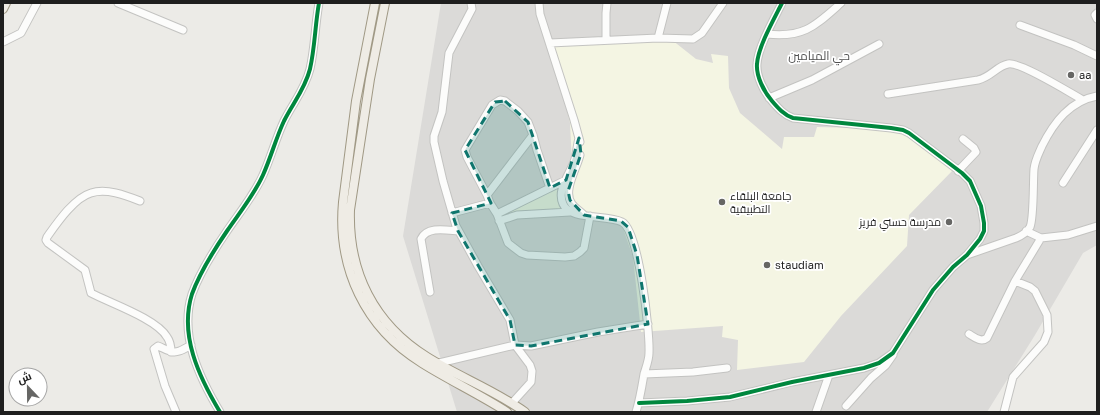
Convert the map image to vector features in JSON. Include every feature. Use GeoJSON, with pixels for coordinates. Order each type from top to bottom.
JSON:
{"type":"FeatureCollection","features":[{"type":"Feature","properties":{"kind":"main road"},"geometry":{"type":"LineString","coordinates":[[3,9],[6,3]]}},
{"type":"Feature","properties":{"kind":"main road"},"geometry":{"type":"LineString","coordinates":[[375,3],[349,154],[342,217],[344,249],[354,284],[368,310],[391,340],[421,363],[507,412]]}},
{"type":"Feature","properties":{"kind":"main road"},"geometry":{"type":"LineString","coordinates":[[385,3],[370,79],[350,210],[350,229],[354,257],[365,290],[382,318],[404,341],[439,363],[490,390],[525,412]]}},
{"type":"Feature","properties":{"kind":"main road"},"geometry":{"type":"LineString","coordinates":[[361,78],[370,79]]}},
{"type":"Feature","properties":{"kind":"street"},"geometry":{"type":"LineString","coordinates":[[3,42],[21,33],[37,3]]}},
{"type":"Feature","properties":{"kind":"street"},"geometry":{"type":"LineString","coordinates":[[118,3],[183,30]]}},
{"type":"Feature","properties":{"kind":"street"},"geometry":{"type":"LineString","coordinates":[[220,412],[208,391],[196,364],[191,345],[187,327],[192,294],[204,268],[224,236],[248,203],[263,175],[284,121],[302,90],[310,70],[319,3]]}},
{"type":"Feature","properties":{"kind":"street"},"geometry":{"type":"LineString","coordinates":[[471,3],[472,10],[449,53],[442,112],[434,136],[434,142],[443,181],[458,231],[510,320],[515,345],[530,365],[532,376],[531,382],[512,403]]}},
{"type":"Feature","properties":{"kind":"street"},"geometry":{"type":"LineString","coordinates":[[539,3],[540,14],[581,144],[581,154],[570,185],[568,196],[571,204],[587,215]]}},
{"type":"Feature","properties":{"kind":"street"},"geometry":{"type":"LineString","coordinates":[[606,40],[607,3]]}},
{"type":"Feature","properties":{"kind":"street"},"geometry":{"type":"LineString","coordinates":[[658,38],[667,3]]}},
{"type":"Feature","properties":{"kind":"street"},"geometry":{"type":"LineString","coordinates":[[550,43],[658,38],[696,38],[710,23],[723,3]]}},
{"type":"Feature","properties":{"kind":"street"},"geometry":{"type":"LineString","coordinates":[[782,3],[767,34],[758,59],[757,67],[769,98],[781,112],[793,118],[843,124],[870,125],[903,130],[965,176],[973,188],[981,206],[984,223],[984,231],[980,239],[967,255],[953,267],[933,290],[886,365],[871,378],[846,406]]}},
{"type":"Feature","properties":{"kind":"street"},"geometry":{"type":"LineString","coordinates":[[767,34],[795,34],[805,30],[816,24],[841,3]]}},
{"type":"Feature","properties":{"kind":"street"},"geometry":{"type":"LineString","coordinates":[[1097,13],[1095,15],[1097,19]]}},
{"type":"Feature","properties":{"kind":"street"},"geometry":{"type":"LineString","coordinates":[[1020,25],[1068,42],[1097,56]]}},
{"type":"Feature","properties":{"kind":"street"},"geometry":{"type":"LineString","coordinates":[[769,98],[812,80],[878,44]]}},
{"type":"Feature","properties":{"kind":"street"},"geometry":{"type":"LineString","coordinates":[[888,94],[978,80],[988,77],[1003,66],[1013,64],[1026,69],[1083,100]]}},
{"type":"Feature","properties":{"kind":"street"},"geometry":{"type":"LineString","coordinates":[[967,255],[1016,238],[1022,235],[1029,228],[1031,224],[1034,166],[1045,140],[1057,121],[1068,110],[1083,100],[1097,96]]}},
{"type":"Feature","properties":{"kind":"street"},"geometry":{"type":"LineString","coordinates":[[550,188],[528,122],[506,101],[500,100],[492,105],[465,150],[467,157],[498,217],[508,243],[521,253],[565,257],[574,256],[584,248],[587,215]]}},
{"type":"Feature","properties":{"kind":"street"},"geometry":{"type":"LineString","coordinates":[[1063,183],[1097,130]]}},
{"type":"Feature","properties":{"kind":"street"},"geometry":{"type":"LineString","coordinates":[[487,195],[533,135]]}},
{"type":"Feature","properties":{"kind":"street"},"geometry":{"type":"LineString","coordinates":[[579,138],[574,161],[562,192],[561,198],[563,204],[570,212],[576,215],[587,215],[621,221],[628,227],[637,255],[648,324],[649,354],[636,412]]}},
{"type":"Feature","properties":{"kind":"street"},"geometry":{"type":"LineString","coordinates":[[958,171],[976,151],[963,139]]}},
{"type":"Feature","properties":{"kind":"street"},"geometry":{"type":"LineString","coordinates":[[498,217],[566,180]]}},
{"type":"Feature","properties":{"kind":"street"},"geometry":{"type":"LineString","coordinates":[[140,201],[122,194],[97,192],[87,194],[73,205],[46,240],[85,270],[92,293],[126,309],[165,333],[169,341],[170,352]]}},
{"type":"Feature","properties":{"kind":"street"},"geometry":{"type":"LineString","coordinates":[[452,213],[490,203]]}},
{"type":"Feature","properties":{"kind":"street"},"geometry":{"type":"LineString","coordinates":[[498,217],[570,212]]}},
{"type":"Feature","properties":{"kind":"street"},"geometry":{"type":"LineString","coordinates":[[1026,231],[1041,238],[1068,235],[1097,226]]}},
{"type":"Feature","properties":{"kind":"street"},"geometry":{"type":"LineString","coordinates":[[430,292],[421,239],[423,234],[427,231],[433,230],[458,231]]}},
{"type":"Feature","properties":{"kind":"street"},"geometry":{"type":"LineString","coordinates":[[969,334],[981,340],[987,338],[1015,281],[1041,238]]}},
{"type":"Feature","properties":{"kind":"street"},"geometry":{"type":"LineString","coordinates":[[1004,412],[1013,377],[1044,342],[1048,332],[1047,315],[1035,291],[1030,287],[1015,281]]}},
{"type":"Feature","properties":{"kind":"street"},"geometry":{"type":"LineString","coordinates":[[439,363],[515,345],[531,346],[598,332],[648,324]]}},
{"type":"Feature","properties":{"kind":"street"},"geometry":{"type":"LineString","coordinates":[[176,412],[165,386],[154,350],[160,346],[170,352],[181,351],[191,345]]}},
{"type":"Feature","properties":{"kind":"street"},"geometry":{"type":"LineString","coordinates":[[638,404],[730,397],[792,382],[872,366],[893,353]]}},
{"type":"Feature","properties":{"kind":"street"},"geometry":{"type":"LineString","coordinates":[[644,374],[693,372],[727,368]]}},
{"type":"Feature","properties":{"kind":"street"},"geometry":{"type":"LineString","coordinates":[[816,412],[829,375]]}},
{"type":"Feature","properties":{"kind":"highlighted area"},"geometry":{"type":"Polygon","coordinates":[[[505,101],[528,122],[550,188],[566,180],[579,138],[581,154],[568,191],[570,200],[584,215],[621,221],[628,227],[637,255],[648,324],[531,346],[515,345],[510,320],[458,231],[452,213],[491,203],[465,150],[495,102],[505,101]]]}},
{"type":"Feature","properties":{"kind":"shaded area"},"geometry":{"type":"Polygon","coordinates":[[[441,3],[1097,3],[1097,245],[1083,253],[1035,335],[987,412],[457,412],[403,236],[441,3]]]}},
{"type":"Feature","properties":{"kind":"shaded area","name":"جامعة البلقاء التطبيقية"},"geometry":{"type":"Polygon","coordinates":[[[672,40],[696,59],[713,63],[711,54],[728,56],[729,88],[740,113],[782,149],[784,137],[814,137],[817,127],[902,129],[955,168],[909,215],[907,246],[841,316],[804,362],[737,370],[738,340],[722,337],[723,326],[641,332],[633,257],[623,228],[617,219],[598,214],[593,217],[584,214],[500,218],[508,208],[534,196],[547,193],[551,188],[565,180],[572,164],[570,123],[550,46],[672,40]]]}},
{"type":"Feature","properties":{"kind":"cycle path"},"geometry":{"type":"LineString","coordinates":[[220,412],[205,385],[193,355],[188,325],[192,294],[212,253],[259,182],[284,121],[305,83],[312,61],[319,3]]}},
{"type":"Feature","properties":{"kind":"cycle path"},"geometry":{"type":"LineString","coordinates":[[639,403],[730,397],[792,382],[864,368],[879,363],[893,353],[933,290],[953,267],[967,255],[980,239],[984,231],[981,206],[970,181],[962,173],[909,133],[903,130],[891,128],[793,118],[784,113],[774,104],[761,84],[757,64],[763,41],[782,3]]}},
{"type":"Feature","properties":{"kind":"place","name":"aa"},"geometry":{"type":"Point","coordinates":[1071,75]}},
{"type":"Feature","properties":{"kind":"place","name":"جامعة البلقاء التطبيقية"},"geometry":{"type":"Point","coordinates":[722,202]}},
{"type":"Feature","properties":{"kind":"place","name":"مدرسة حسني فريز"},"geometry":{"type":"Point","coordinates":[949,222]}},
{"type":"Feature","properties":{"kind":"place","name":"staudiam"},"geometry":{"type":"Point","coordinates":[767,265]}},
{"type":"Feature","properties":{"kind":"district","name":"حي الميامين"},"geometry":{"type":"Point","coordinates":[819,56]}}]}
